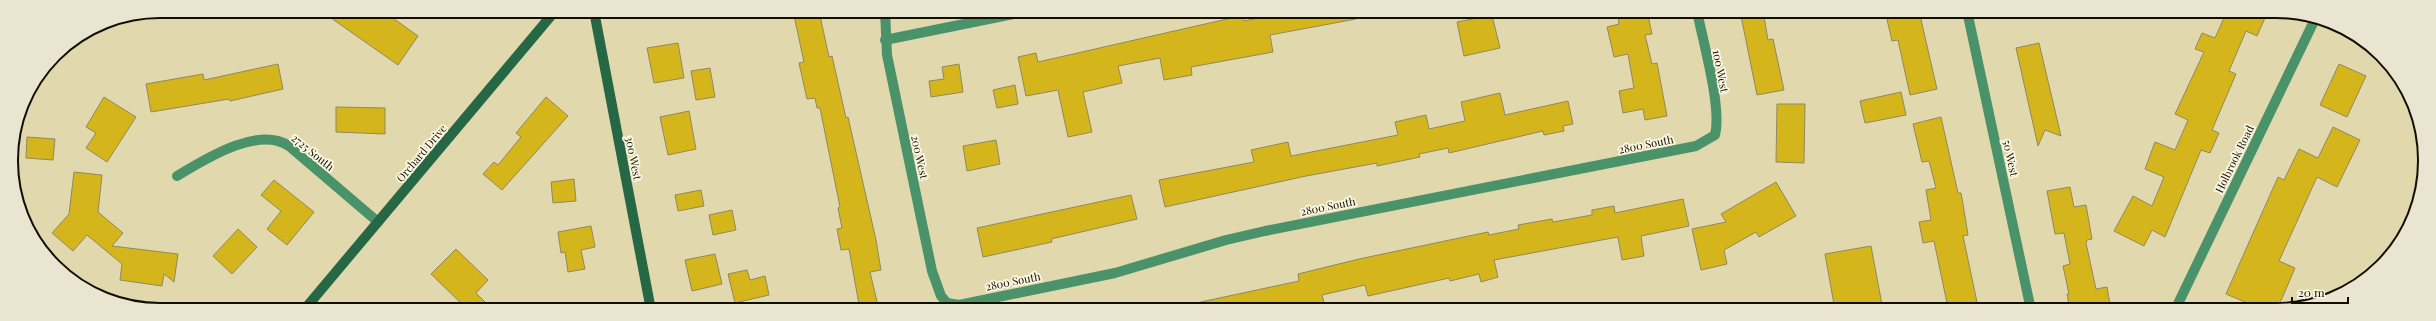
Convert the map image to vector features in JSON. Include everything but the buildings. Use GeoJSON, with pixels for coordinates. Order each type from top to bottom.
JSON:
{"type":"FeatureCollection","features":[{"type":"Feature","properties":{"kind":"main road","name":"Orchard Drive"},"geometry":{"type":"LineString","coordinates":[[310,303],[549,18]]}},
{"type":"Feature","properties":{"kind":"main road","name":"300 West"},"geometry":{"type":"LineString","coordinates":[[595,18],[650,303]]}},
{"type":"Feature","properties":{"kind":"street","name":"200 West"},"geometry":{"type":"LineString","coordinates":[[885,18],[885,40],[932,271],[941,296],[946,303]]}},
{"type":"Feature","properties":{"kind":"street"},"geometry":{"type":"LineString","coordinates":[[885,40],[994,18]]}},
{"type":"Feature","properties":{"kind":"street","name":"100 West"},"geometry":{"type":"LineString","coordinates":[[1698,18],[1718,116],[1715,135]]}},
{"type":"Feature","properties":{"kind":"street","name":"50 West"},"geometry":{"type":"LineString","coordinates":[[1968,18],[2030,303]]}},
{"type":"Feature","properties":{"kind":"street","name":"Holbrook Road"},"geometry":{"type":"LineString","coordinates":[[2178,303],[2314,24]]}},
{"type":"Feature","properties":{"kind":"street","name":"2800 South"},"geometry":{"type":"LineString","coordinates":[[969,303],[1116,273],[1226,240],[1696,146],[1715,135]]}},
{"type":"Feature","properties":{"kind":"street","name":"2725 South"},"geometry":{"type":"LineString","coordinates":[[177,176],[210,156],[234,146],[256,141],[277,140],[289,146],[378,222]]}}]}
